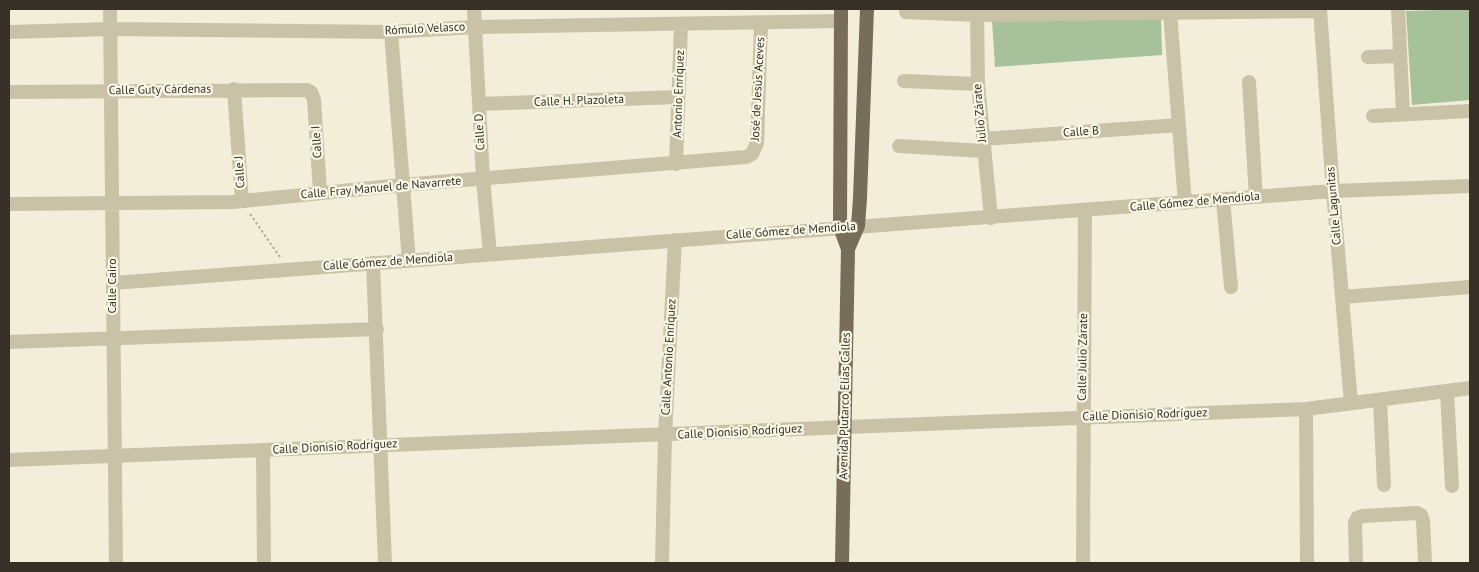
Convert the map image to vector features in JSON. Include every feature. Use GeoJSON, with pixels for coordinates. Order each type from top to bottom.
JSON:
{"type":"FeatureCollection","features":[{"type":"Feature","properties":{"kind":"main road","name":"Avenida Plutarco Elías Calles"},"geometry":{"type":"LineString","coordinates":[[848,249],[858,226],[867,9]]}},
{"type":"Feature","properties":{"kind":"main road","name":"Avenida Plutarco Elías Calles"},"geometry":{"type":"LineString","coordinates":[[841,15],[840,227],[848,249],[842,563]]}},
{"type":"Feature","properties":{"kind":"street","name":"Calle Cairo"},"geometry":{"type":"LineString","coordinates":[[110,9],[116,563]]}},
{"type":"Feature","properties":{"kind":"street","name":"Calle D"},"geometry":{"type":"LineString","coordinates":[[474,9],[483,179],[490,254]]}},
{"type":"Feature","properties":{"kind":"street"},"geometry":{"type":"LineString","coordinates":[[1398,9],[1403,114]]}},
{"type":"Feature","properties":{"kind":"street"},"geometry":{"type":"LineString","coordinates":[[906,12],[1320,10]]}},
{"type":"Feature","properties":{"kind":"street","name":"Calle Lagunitas"},"geometry":{"type":"LineString","coordinates":[[1320,10],[1332,191],[1351,403]]}},
{"type":"Feature","properties":{"kind":"street","name":"Julio Zárate"},"geometry":{"type":"LineString","coordinates":[[977,12],[978,84],[991,218]]}},
{"type":"Feature","properties":{"kind":"street"},"geometry":{"type":"LineString","coordinates":[[1170,12],[1185,203]]}},
{"type":"Feature","properties":{"kind":"street","name":"Rómulo Velasco"},"geometry":{"type":"LineString","coordinates":[[9,32],[110,29],[391,32],[474,27],[762,24],[841,15]]}},
{"type":"Feature","properties":{"kind":"street","name":"José de Jesús Aceves"},"geometry":{"type":"LineString","coordinates":[[752,154],[757,143],[762,24]]}},
{"type":"Feature","properties":{"kind":"street","name":"Antonio Enríquez"},"geometry":{"type":"LineString","coordinates":[[676,164],[681,25]]}},
{"type":"Feature","properties":{"kind":"street"},"geometry":{"type":"LineString","coordinates":[[391,32],[408,260]]}},
{"type":"Feature","properties":{"kind":"street"},"geometry":{"type":"LineString","coordinates":[[1368,57],[1400,56]]}},
{"type":"Feature","properties":{"kind":"street"},"geometry":{"type":"LineString","coordinates":[[904,81],[978,84]]}},
{"type":"Feature","properties":{"kind":"street"},"geometry":{"type":"LineString","coordinates":[[1249,82],[1256,197]]}},
{"type":"Feature","properties":{"kind":"street","name":"Calle Guty Cárdenas"},"geometry":{"type":"LineString","coordinates":[[9,92],[234,89],[304,89],[311,92]]}},
{"type":"Feature","properties":{"kind":"street","name":"Calle J"},"geometry":{"type":"LineString","coordinates":[[234,89],[242,201]]}},
{"type":"Feature","properties":{"kind":"street","name":"Calle I"},"geometry":{"type":"LineString","coordinates":[[311,92],[314,100],[320,192]]}},
{"type":"Feature","properties":{"kind":"street","name":"Calle H. Plazoleta"},"geometry":{"type":"LineString","coordinates":[[479,104],[678,97]]}},
{"type":"Feature","properties":{"kind":"street"},"geometry":{"type":"LineString","coordinates":[[1373,116],[1470,111]]}},
{"type":"Feature","properties":{"kind":"street","name":"Calle B"},"geometry":{"type":"LineString","coordinates":[[898,146],[983,145],[1179,124]]}},
{"type":"Feature","properties":{"kind":"street","name":"Calle Fray Manuel de Navarrete"},"geometry":{"type":"LineString","coordinates":[[9,204],[242,201],[402,184],[740,159],[752,154]]}},
{"type":"Feature","properties":{"kind":"street","name":"Calle Gómez de Mendiola"},"geometry":{"type":"LineString","coordinates":[[113,283],[1332,191],[1470,186]]}},
{"type":"Feature","properties":{"kind":"street"},"geometry":{"type":"LineString","coordinates":[[1223,200],[1231,287]]}},
{"type":"Feature","properties":{"kind":"street","name":"Calle Julio Zárate"},"geometry":{"type":"LineString","coordinates":[[1082,563],[1085,211]]}},
{"type":"Feature","properties":{"kind":"street","name":"Calle Antonio Enríquez"},"geometry":{"type":"LineString","coordinates":[[662,563],[665,436],[675,240]]}},
{"type":"Feature","properties":{"kind":"street"},"geometry":{"type":"LineString","coordinates":[[373,263],[382,444],[385,563]]}},
{"type":"Feature","properties":{"kind":"street"},"geometry":{"type":"LineString","coordinates":[[1342,298],[1470,287]]}},
{"type":"Feature","properties":{"kind":"street"},"geometry":{"type":"LineString","coordinates":[[9,342],[377,329]]}},
{"type":"Feature","properties":{"kind":"street","name":"Calle Dionisio Rodríguez"},"geometry":{"type":"LineString","coordinates":[[9,460],[263,451],[382,444],[665,436],[844,426],[1306,409],[1470,388]]}},
{"type":"Feature","properties":{"kind":"street"},"geometry":{"type":"LineString","coordinates":[[1447,391],[1452,486]]}},
{"type":"Feature","properties":{"kind":"street"},"geometry":{"type":"LineString","coordinates":[[1380,400],[1384,485]]}},
{"type":"Feature","properties":{"kind":"street"},"geometry":{"type":"LineString","coordinates":[[1306,409],[1308,563]]}},
{"type":"Feature","properties":{"kind":"street"},"geometry":{"type":"LineString","coordinates":[[263,451],[264,563]]}},
{"type":"Feature","properties":{"kind":"street"},"geometry":{"type":"LineString","coordinates":[[1356,563],[1355,523],[1357,518],[1417,513],[1422,515],[1424,521],[1425,563]]}},
{"type":"Feature","properties":{"kind":"path","name":"Calle J"},"geometry":{"type":"LineString","coordinates":[[242,201],[288,270]]}},
{"type":"Feature","properties":{"kind":"green space"},"geometry":{"type":"Polygon","coordinates":[[[1470,9],[1470,100],[1412,105],[1406,11],[1470,9]]]}},
{"type":"Feature","properties":{"kind":"green space"},"geometry":{"type":"Polygon","coordinates":[[[1161,18],[1162,55],[995,67],[992,20],[1161,18]]]}}]}
